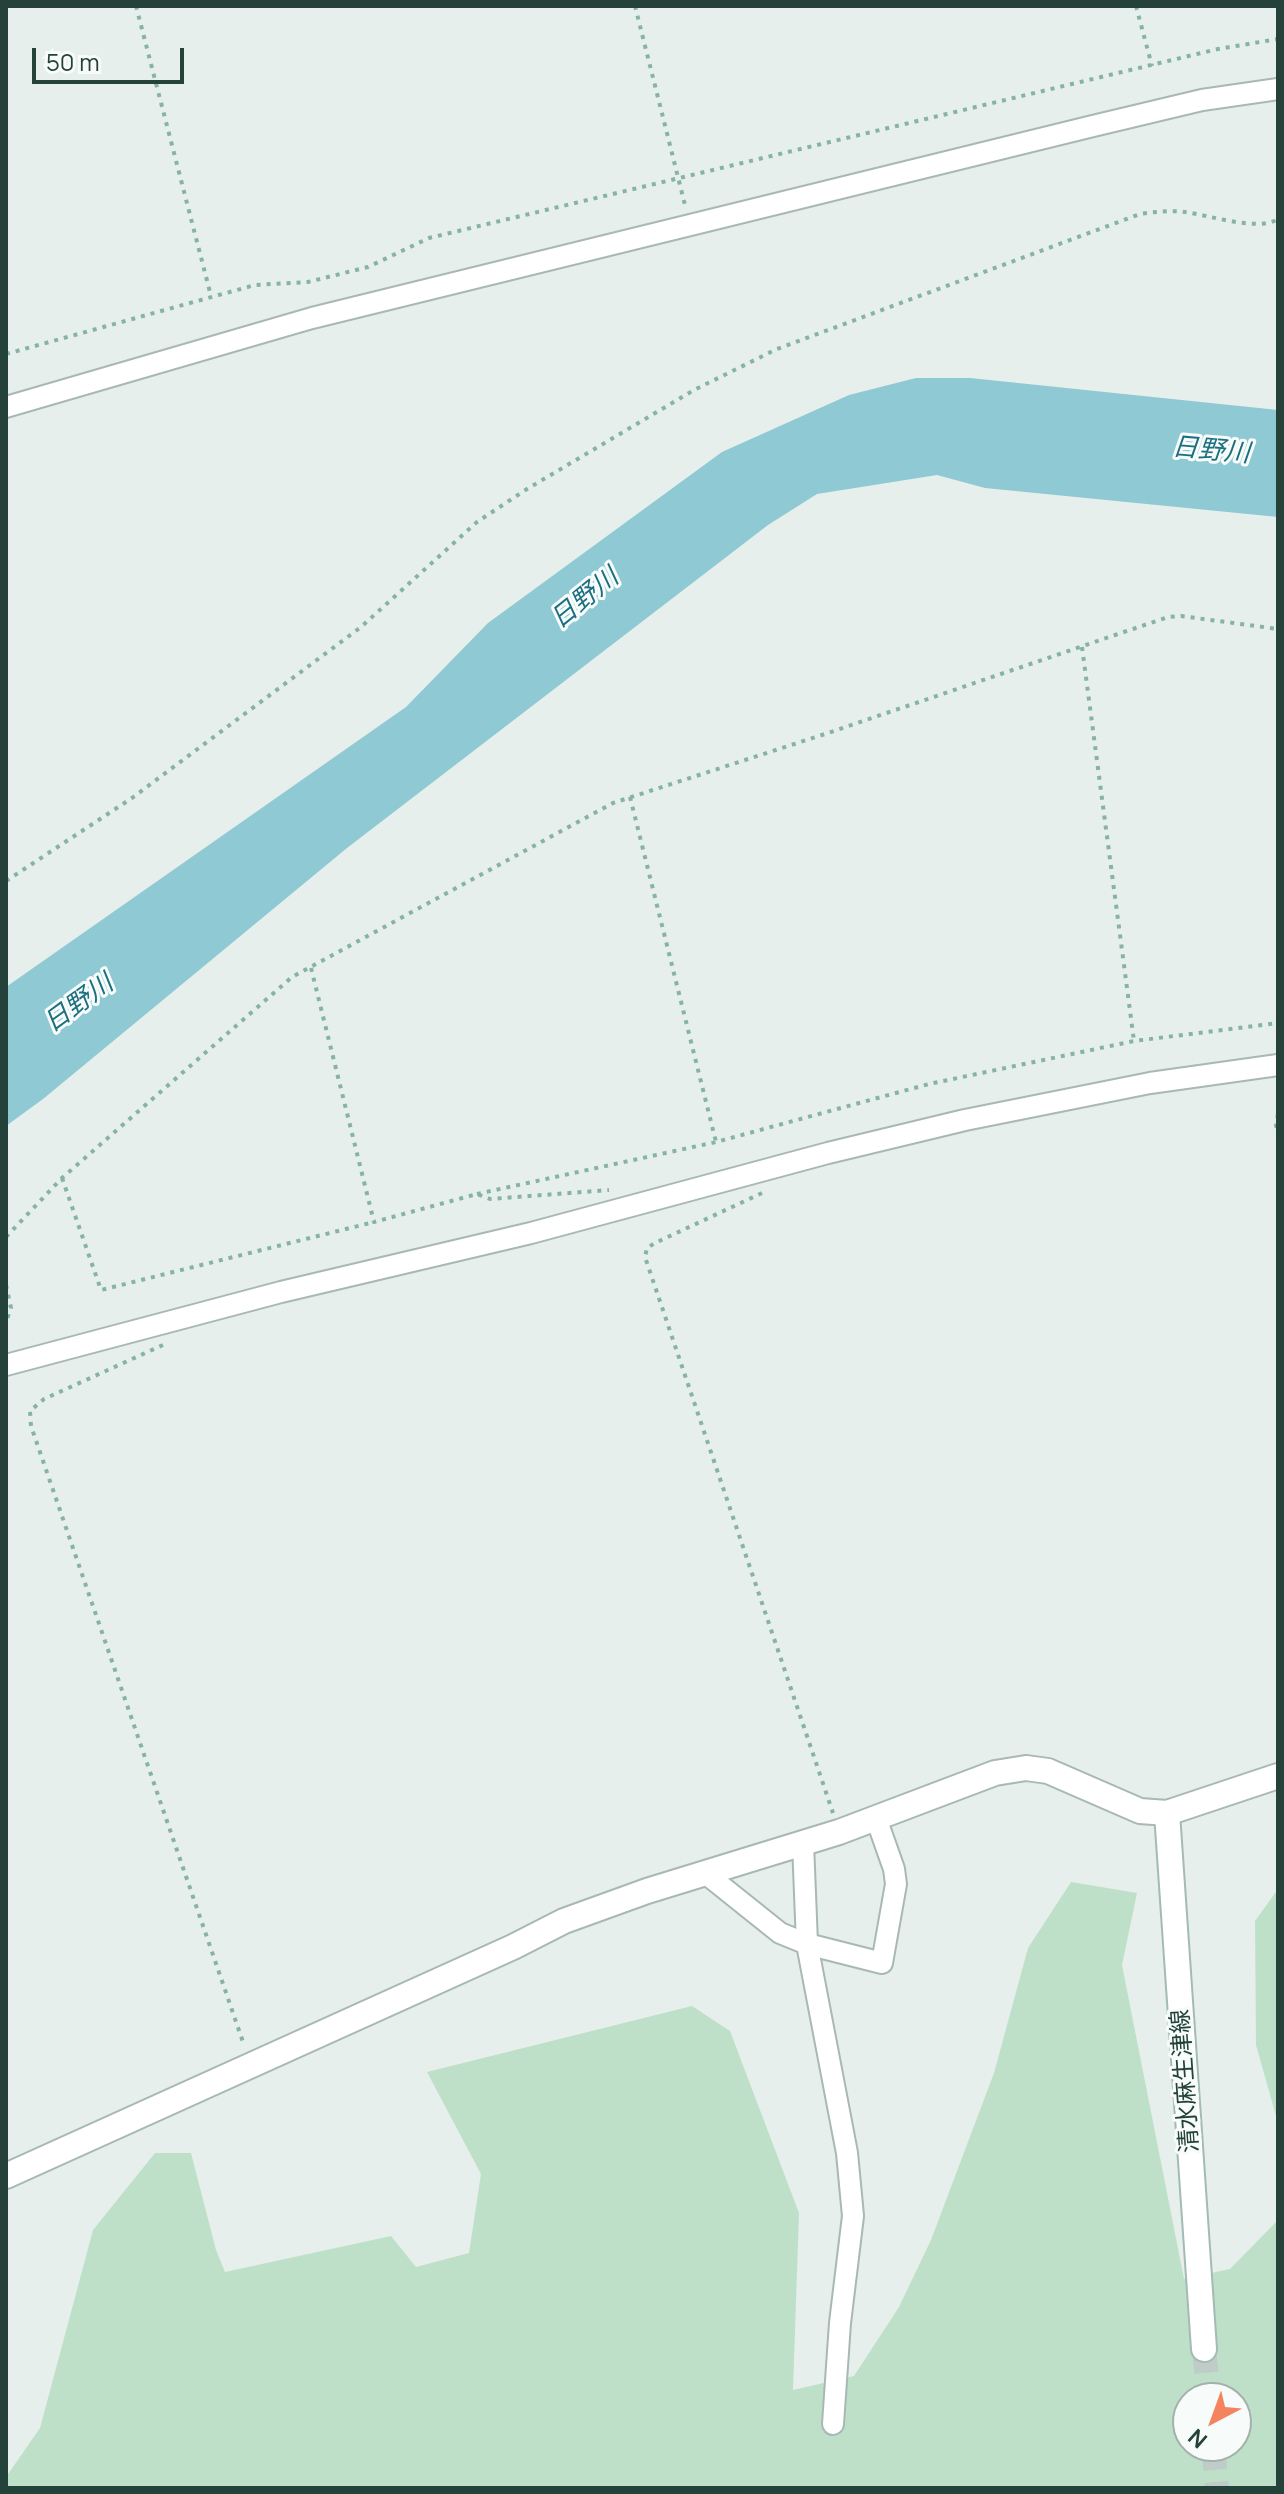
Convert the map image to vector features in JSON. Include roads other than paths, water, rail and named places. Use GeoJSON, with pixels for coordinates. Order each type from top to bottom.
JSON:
{"type":"FeatureCollection","features":[{"type":"Feature","properties":{"kind":"street"},"geometry":{"type":"LineString","coordinates":[[6,407],[312,318],[1202,100],[1278,89]]}},
{"type":"Feature","properties":{"kind":"street"},"geometry":{"type":"LineString","coordinates":[[6,1365],[281,1292],[531,1233],[828,1153],[965,1120],[1150,1083],[1278,1065]]}},
{"type":"Feature","properties":{"kind":"street"},"geometry":{"type":"LineString","coordinates":[[6,2176],[513,1947],[564,1921],[839,1832],[995,1773],[1026,1768],[1048,1771],[1140,1811],[1167,1813],[1278,1776]]}},
{"type":"Feature","properties":{"kind":"street","name":"清水麻生津線"},"geometry":{"type":"LineString","coordinates":[[1167,1813],[1204,2349]]}},
{"type":"Feature","properties":{"kind":"street"},"geometry":{"type":"LineString","coordinates":[[705,1873],[780,1933],[807,1944],[882,1963],[896,1884],[894,1869],[876,1818]]}},
{"type":"Feature","properties":{"kind":"street"},"geometry":{"type":"LineString","coordinates":[[803,1843],[807,1944],[847,2153],[853,2216],[840,2323],[833,2424]]}},
{"type":"Feature","properties":{"kind":"water","name":"日野川"},"geometry":{"type":"Polygon","coordinates":[[[916,378],[970,378],[1278,410],[1278,517],[985,488],[937,475],[817,494],[768,525],[347,848],[43,1099],[6,1126],[6,987],[406,707],[488,623],[722,452],[849,395],[916,378]]]}},
{"type":"Feature","properties":{"kind":"tunnel"},"geometry":{"type":"LineString","coordinates":[[1204,2349],[1207,2382]]}},
{"type":"Feature","properties":{"kind":"tunnel"},"geometry":{"type":"LineString","coordinates":[[1215,2462],[1217,2488]]}}]}
